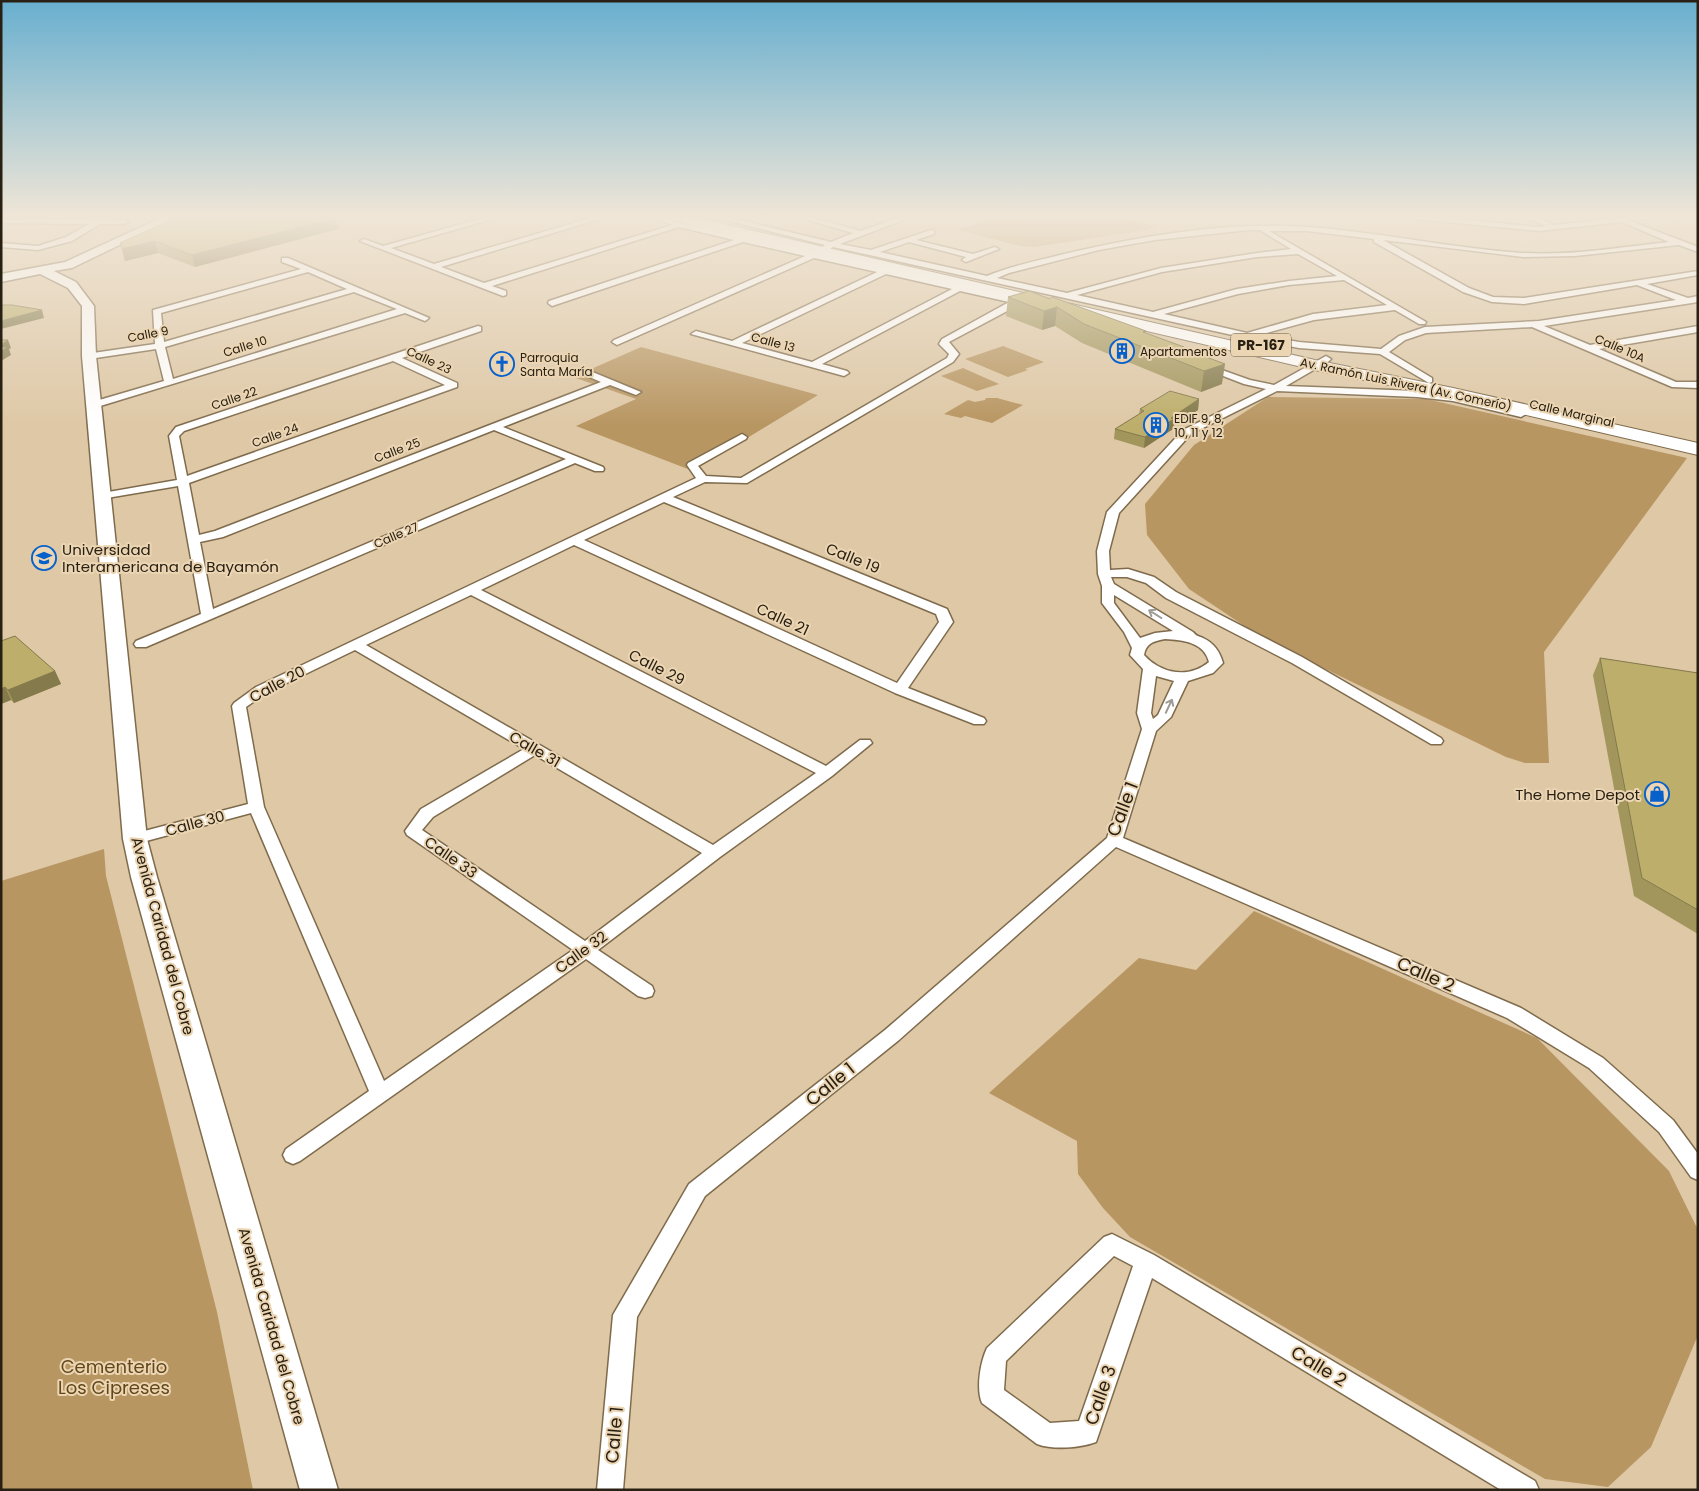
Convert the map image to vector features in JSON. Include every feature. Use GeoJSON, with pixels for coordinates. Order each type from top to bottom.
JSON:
{"type":"FeatureCollection","features":[{"type":"Feature","properties":{"kind":"highway","name":"Av. Ramón Luis Rivera (Av. Comerío)"},"geometry":{"type":"LineString","coordinates":[[980,286],[1698,449]]}},
{"type":"Feature","properties":{"kind":"highway","name":"Av. Ramón Luis Rivera (Av. Comerío)"},"geometry":{"type":"LineString","coordinates":[[1320,362],[1428,380],[1698,442]]}},
{"type":"Feature","properties":{"kind":"street","name":"Avenida Caridad del Cobre"},"geometry":{"type":"LineString","coordinates":[[72,286],[88,306],[89,356],[101,496],[135,839],[144,877],[319,1490]]}},
{"type":"Feature","properties":{"kind":"street"},"geometry":{"type":"LineString","coordinates":[[169,383],[160,346],[156,312],[252,286]]}},
{"type":"Feature","properties":{"kind":"street"},"geometry":{"type":"LineString","coordinates":[[346,286],[425,318]]}},
{"type":"Feature","properties":{"kind":"street"},"geometry":{"type":"LineString","coordinates":[[484,286],[503,293]]}},
{"type":"Feature","properties":{"kind":"street"},"geometry":{"type":"LineString","coordinates":[[552,303],[604,286]]}},
{"type":"Feature","properties":{"kind":"street"},"geometry":{"type":"LineString","coordinates":[[617,342],[743,286]]}},
{"type":"Feature","properties":{"kind":"street"},"geometry":{"type":"LineString","coordinates":[[733,344],[855,286]]}},
{"type":"Feature","properties":{"kind":"street"},"geometry":{"type":"LineString","coordinates":[[949,286],[1062,312],[1106,328]]}},
{"type":"Feature","properties":{"kind":"street"},"geometry":{"type":"LineString","coordinates":[[1023,286],[1299,345],[1383,352],[1428,380]]}},
{"type":"Feature","properties":{"kind":"street"},"geometry":{"type":"LineString","coordinates":[[1066,295],[1102,286]]}},
{"type":"Feature","properties":{"kind":"street"},"geometry":{"type":"LineString","coordinates":[[1152,314],[1237,292],[1279,286]]}},
{"type":"Feature","properties":{"kind":"street"},"geometry":{"type":"LineString","coordinates":[[1358,286],[1422,322]]}},
{"type":"Feature","properties":{"kind":"street"},"geometry":{"type":"LineString","coordinates":[[1458,286],[1492,299],[1524,301],[1621,286]]}},
{"type":"Feature","properties":{"kind":"street"},"geometry":{"type":"LineString","coordinates":[[1644,286],[1698,305]]}},
{"type":"Feature","properties":{"kind":"street"},"geometry":{"type":"LineString","coordinates":[[813,365],[960,288]]}},
{"type":"Feature","properties":{"kind":"street","name":"Calle 9"},"geometry":{"type":"LineString","coordinates":[[89,356],[160,346],[354,289]]}},
{"type":"Feature","properties":{"kind":"street"},"geometry":{"type":"LineString","coordinates":[[1383,352],[1402,338],[1425,330],[1534,324],[1698,299]]}},
{"type":"Feature","properties":{"kind":"street"},"geometry":{"type":"LineString","coordinates":[[742,437],[692,465],[704,479],[742,481],[950,360],[954,354],[944,344],[945,341],[1017,302]]}},
{"type":"Feature","properties":{"kind":"street"},"geometry":{"type":"LineString","coordinates":[[1246,335],[1313,318],[1396,307]]}},
{"type":"Feature","properties":{"kind":"street","name":"Calle 10"},"geometry":{"type":"LineString","coordinates":[[93,405],[404,310]]}},
{"type":"Feature","properties":{"kind":"street","name":"Calle 10A"},"geometry":{"type":"LineString","coordinates":[[1534,324],[1675,385],[1698,385]]}},
{"type":"Feature","properties":{"kind":"street"},"geometry":{"type":"LineString","coordinates":[[450,328],[464,333]]}},
{"type":"Feature","properties":{"kind":"street","name":"Calle 22"},"geometry":{"type":"LineString","coordinates":[[208,615],[174,436],[180,429],[478,329]]}},
{"type":"Feature","properties":{"kind":"street"},"geometry":{"type":"LineString","coordinates":[[1589,348],[1698,329]]}},
{"type":"Feature","properties":{"kind":"street","name":"Calle 13"},"geometry":{"type":"LineString","coordinates":[[696,334],[844,373]]}},
{"type":"Feature","properties":{"kind":"street","name":"Calle 23"},"geometry":{"type":"LineString","coordinates":[[393,357],[454,385]]}},
{"type":"Feature","properties":{"kind":"street"},"geometry":{"type":"LineString","coordinates":[[1138,647],[1130,631],[1108,603],[1103,551],[1113,512],[1187,432],[1275,388],[1320,362]]}},
{"type":"Feature","properties":{"kind":"street","name":"Calle Marginal"},"geometry":{"type":"LineString","coordinates":[[1196,364],[1247,382],[1275,388],[1417,394],[1453,398],[1698,455]]}},
{"type":"Feature","properties":{"kind":"street"},"geometry":{"type":"LineString","coordinates":[[590,374],[636,392]]}},
{"type":"Feature","properties":{"kind":"street","name":"Calle 25"},"geometry":{"type":"LineString","coordinates":[[194,540],[219,534],[609,382]]}},
{"type":"Feature","properties":{"kind":"street","name":"Calle 24"},"geometry":{"type":"LineString","coordinates":[[101,496],[182,482],[454,385]]}},
{"type":"Feature","properties":{"kind":"street"},"geometry":{"type":"LineString","coordinates":[[494,427],[598,469]]}},
{"type":"Feature","properties":{"kind":"street","name":"Calle 27"},"geometry":{"type":"LineString","coordinates":[[141,644],[574,460]]}},
{"type":"Feature","properties":{"kind":"street","name":"Calle 20"},"geometry":{"type":"LineString","coordinates":[[380,1094],[256,807],[239,706],[261,690],[704,479]]}},
{"type":"Feature","properties":{"kind":"street","name":"Calle 19"},"geometry":{"type":"LineString","coordinates":[[666,498],[942,612],[946,622],[900,690]]}},
{"type":"Feature","properties":{"kind":"street","name":"Calle 21"},"geometry":{"type":"LineString","coordinates":[[575,542],[900,690],[979,721]]}},
{"type":"Feature","properties":{"kind":"street"},"geometry":{"type":"LineString","coordinates":[[1106,580],[1128,573],[1150,580],[1171,595],[1297,660],[1436,741]]}},
{"type":"Feature","properties":{"kind":"street"},"geometry":{"type":"LineString","coordinates":[[1106,580],[1208,646],[1215,654],[1216,663],[1210,670],[1198,675],[1183,677],[1167,675],[1150,669],[1142,663],[1137,655],[1138,647],[1143,641],[1165,635],[1181,636],[1196,640]]}},
{"type":"Feature","properties":{"kind":"street","name":"Calle 29"},"geometry":{"type":"LineString","coordinates":[[472,590],[827,773]]}},
{"type":"Feature","properties":{"kind":"street","name":"Calle 31"},"geometry":{"type":"LineString","coordinates":[[356,645],[714,853]]}},
{"type":"Feature","properties":{"kind":"street","name":"Calle 1"},"geometry":{"type":"LineString","coordinates":[[1149,729],[1144,713],[1150,669]]}},
{"type":"Feature","properties":{"kind":"street","name":"Calle 1"},"geometry":{"type":"LineString","coordinates":[[610,1490],[625,1316],[697,1190],[892,1035],[1114,840],[1149,729],[1164,717],[1183,677]]}},
{"type":"Feature","properties":{"kind":"street","name":"Calle 32"},"geometry":{"type":"LineString","coordinates":[[293,1155],[584,951],[714,853],[827,773],[865,743]]}},
{"type":"Feature","properties":{"kind":"street","name":"Calle 33"},"geometry":{"type":"LineString","coordinates":[[535,749],[427,814],[414,831],[584,951]]}},
{"type":"Feature","properties":{"kind":"street","name":"Calle 30"},"geometry":{"type":"LineString","coordinates":[[135,839],[256,807]]}},
{"type":"Feature","properties":{"kind":"street","name":"Calle 2"},"geometry":{"type":"LineString","coordinates":[[1114,840],[1514,1013],[1596,1063],[1666,1126],[1698,1170]]}},
{"type":"Feature","properties":{"kind":"street"},"geometry":{"type":"LineString","coordinates":[[584,951],[644,991]]}},
{"type":"Feature","properties":{"kind":"street","name":"Calle 2"},"geometry":{"type":"LineString","coordinates":[[1112,1244],[1146,1262],[1523,1489]]}},
{"type":"Feature","properties":{"kind":"street","name":"Calle 3"},"geometry":{"type":"LineString","coordinates":[[1112,1244],[995,1356],[991,1396],[1046,1435],[1087,1433],[1146,1262]]}},
{"type":"Feature","properties":{"kind":"green space"},"geometry":{"type":"Polygon","coordinates":[[[1003,346],[1044,362],[1008,377],[965,359],[1003,346]]]}},
{"type":"Feature","properties":{"kind":"green space"},"geometry":{"type":"Polygon","coordinates":[[[641,347],[818,395],[693,471],[576,426],[636,399],[573,377],[641,347]]]}},
{"type":"Feature","properties":{"kind":"green space"},"geometry":{"type":"Polygon","coordinates":[[[963,368],[999,384],[977,391],[941,376],[963,368]]]}},
{"type":"Feature","properties":{"kind":"green space"},"geometry":{"type":"Polygon","coordinates":[[[1268,397],[1426,399],[1687,458],[1544,652],[1549,763],[1525,763],[1506,757],[1264,639],[1189,589],[1147,535],[1145,504],[1194,445],[1268,397]]]}},
{"type":"Feature","properties":{"kind":"green space"},"geometry":{"type":"Polygon","coordinates":[[[986,398],[997,398],[1023,405],[992,423],[965,416],[961,418],[944,414],[968,400],[975,402],[985,400],[986,398]]]}},
{"type":"Feature","properties":{"kind":"green space","name":"Cementerio Los Cipreses"},"geometry":{"type":"Polygon","coordinates":[[[104,849],[106,876],[217,1312],[253,1490],[1,1490],[1,881],[104,849]]]}},
{"type":"Feature","properties":{"kind":"green space"},"geometry":{"type":"Polygon","coordinates":[[[1254,911],[1537,1038],[1669,1171],[1698,1230],[1698,1335],[1651,1447],[1608,1487],[1545,1479],[1130,1237],[1103,1208],[1078,1174],[1077,1141],[989,1093],[1139,958],[1196,970],[1254,911]]]}},
{"type":"Feature","properties":{"kind":"building"},"geometry":{"type":"Polygon","coordinates":[[[1029,291],[1050,299],[1052,297],[1146,331],[1143,332],[1184,347],[1167,353],[1182,348],[1225,364],[1204,371],[1084,324],[1057,307],[1044,311],[1008,297],[1029,291]]]}},
{"type":"Feature","properties":{"kind":"building"},"geometry":{"type":"Polygon","coordinates":[[[1,305],[12,305],[42,310],[1,321],[1,305]]]}},
{"type":"Feature","properties":{"kind":"building"},"geometry":{"type":"Polygon","coordinates":[[[1,340],[8,340],[1,345],[1,340]]]}},
{"type":"Feature","properties":{"kind":"building"},"geometry":{"type":"Polygon","coordinates":[[[1170,391],[1199,399],[1171,418],[1174,419],[1145,437],[1115,429],[1144,411],[1140,409],[1170,391]]]}},
{"type":"Feature","properties":{"kind":"building"},"geometry":{"type":"Polygon","coordinates":[[[15,636],[55,671],[8,690],[5,687],[1,689],[1,641],[15,636]]]}},
{"type":"Feature","properties":{"kind":"building","name":"The Home Depot"},"geometry":{"type":"Polygon","coordinates":[[[1600,658],[1698,673],[1698,910],[1642,878],[1600,658]]]}},
{"type":"Feature","properties":{"kind":"place","name":"Apartamentos"},"geometry":{"type":"Point","coordinates":[1122,351]}},
{"type":"Feature","properties":{"kind":"place","name":"Parroquia Santa María"},"geometry":{"type":"Point","coordinates":[502,364]}},
{"type":"Feature","properties":{"kind":"place","name":"EDIF 9, 8, 10, 11 y 12"},"geometry":{"type":"Point","coordinates":[1156,425]}},
{"type":"Feature","properties":{"kind":"place","name":"Universidad Interamericana de Bayamón"},"geometry":{"type":"Point","coordinates":[44,558]}},
{"type":"Feature","properties":{"kind":"place","name":"The Home Depot"},"geometry":{"type":"Point","coordinates":[1657,794]}}]}
